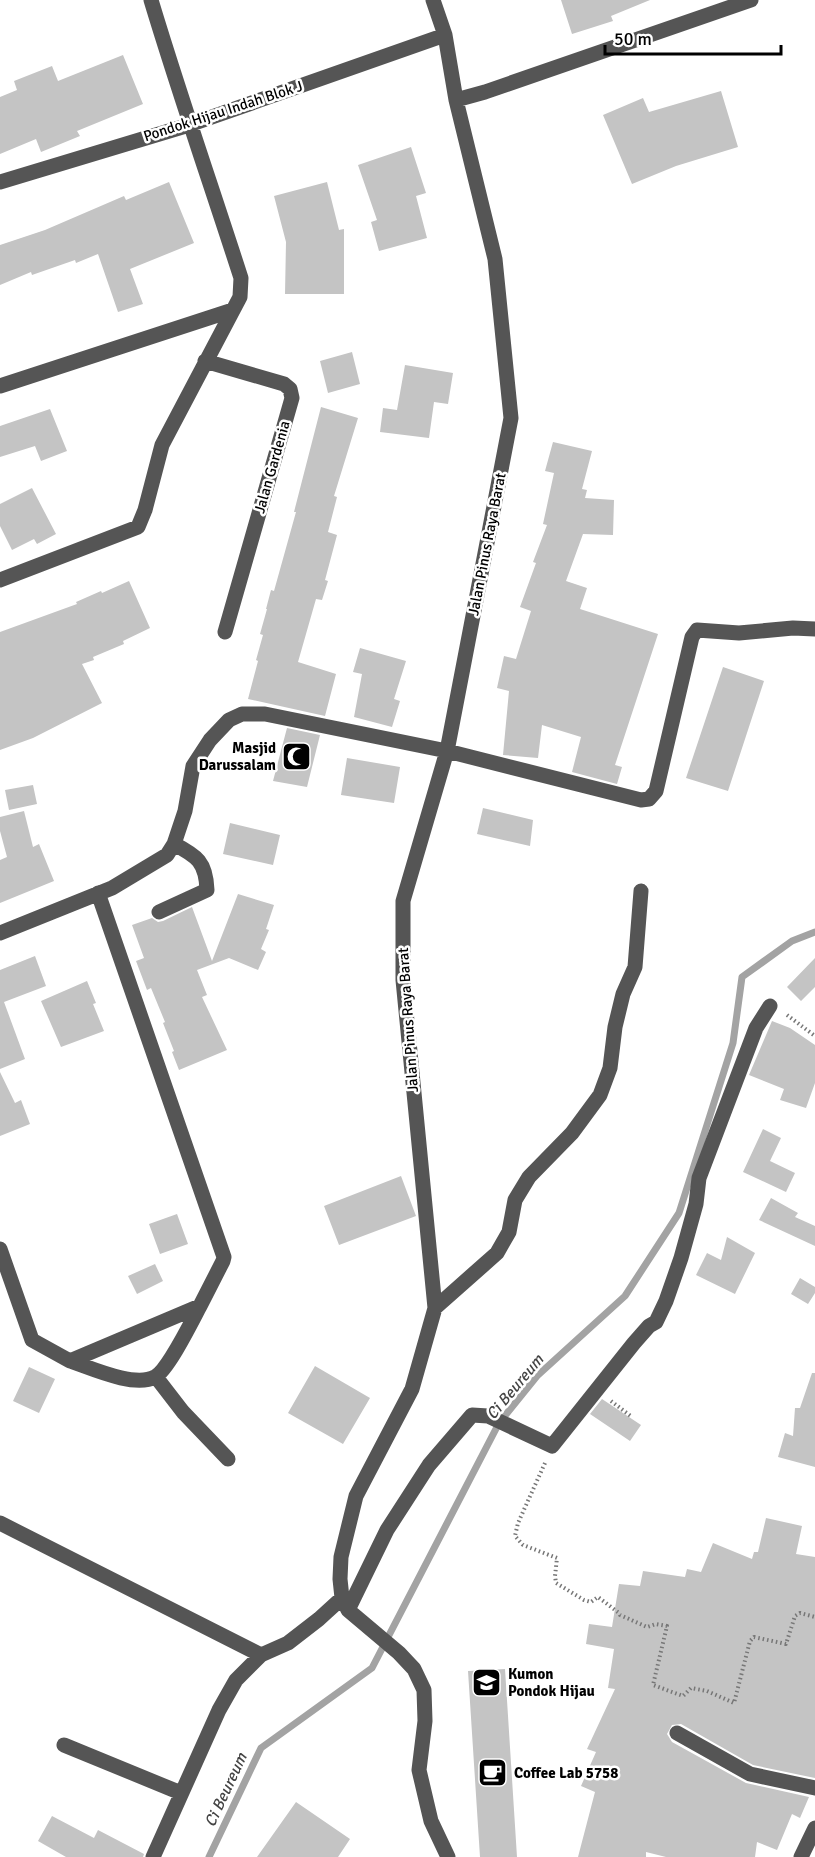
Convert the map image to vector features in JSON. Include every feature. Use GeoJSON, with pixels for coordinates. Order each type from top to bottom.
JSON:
{"type":"FeatureCollection","features":[{"type":"Feature","properties":{"kind":"street"},"geometry":{"type":"LineString","coordinates":[[0,580],[138,527],[145,510],[162,445],[240,297],[241,279],[202,156],[189,125],[151,0]]}},
{"type":"Feature","properties":{"kind":"street","name":"Jalan Pinus Raya Barat"},"geometry":{"type":"LineString","coordinates":[[349,1608],[340,1579],[341,1557],[356,1496],[412,1389],[435,1308],[403,980],[403,901],[447,752],[511,418],[495,259],[456,100],[445,35],[433,0]]}},
{"type":"Feature","properties":{"kind":"street"},"geometry":{"type":"LineString","coordinates":[[456,100],[752,0]]}},
{"type":"Feature","properties":{"kind":"street","name":"Pondok Hijau Indah Blok J"},"geometry":{"type":"LineString","coordinates":[[0,182],[189,125],[445,35]]}},
{"type":"Feature","properties":{"kind":"street"},"geometry":{"type":"LineString","coordinates":[[0,386],[233,310]]}},
{"type":"Feature","properties":{"kind":"street","name":"Jalan Gardenia"},"geometry":{"type":"LineString","coordinates":[[205,361],[284,384],[290,389],[292,398],[225,632]]}},
{"type":"Feature","properties":{"kind":"street"},"geometry":{"type":"LineString","coordinates":[[0,933],[112,888],[167,855],[174,844],[185,811],[193,766],[210,740],[229,720],[242,714],[265,714],[447,752],[641,800],[649,798],[656,791],[692,637],[697,630],[739,633],[815,629]]}},
{"type":"Feature","properties":{"kind":"street"},"geometry":{"type":"LineString","coordinates":[[159,912],[207,890],[204,866],[193,854],[174,844]]}},
{"type":"Feature","properties":{"kind":"street"},"geometry":{"type":"LineString","coordinates":[[435,1308],[497,1253],[509,1232],[515,1200],[529,1177],[572,1133],[600,1095],[610,1068],[615,1027],[623,994],[635,967],[641,891]]}},
{"type":"Feature","properties":{"kind":"street"},"geometry":{"type":"LineString","coordinates":[[0,1249],[32,1340],[70,1361],[127,1379],[140,1380],[156,1377],[170,1359],[222,1265],[224,1257],[98,893]]}},
{"type":"Feature","properties":{"kind":"street"},"geometry":{"type":"LineString","coordinates":[[153,1857],[219,1710],[236,1680],[261,1654],[288,1643],[319,1619],[349,1608],[387,1530],[429,1465],[472,1415],[488,1416],[552,1446],[649,1326],[656,1322],[666,1301],[696,1204],[699,1178],[756,1028],[770,1006]]}},
{"type":"Feature","properties":{"kind":"street"},"geometry":{"type":"LineString","coordinates":[[70,1361],[200,1306]]}},
{"type":"Feature","properties":{"kind":"street"},"geometry":{"type":"LineString","coordinates":[[156,1377],[183,1412],[228,1459]]}},
{"type":"Feature","properties":{"kind":"street"},"geometry":{"type":"LineString","coordinates":[[0,1523],[261,1654]]}},
{"type":"Feature","properties":{"kind":"street"},"geometry":{"type":"LineString","coordinates":[[349,1608],[414,1669],[424,1690],[425,1721],[418,1770],[431,1821],[448,1857]]}},
{"type":"Feature","properties":{"kind":"street"},"geometry":{"type":"LineString","coordinates":[[676,1733],[750,1774],[815,1788]]}},
{"type":"Feature","properties":{"kind":"street"},"geometry":{"type":"LineString","coordinates":[[64,1745],[181,1793]]}},
{"type":"Feature","properties":{"kind":"street"},"geometry":{"type":"LineString","coordinates":[[801,1857],[815,1828]]}},
{"type":"Feature","properties":{"kind":"path"},"geometry":{"type":"LineString","coordinates":[[770,1006],[815,1036]]}},
{"type":"Feature","properties":{"kind":"path"},"geometry":{"type":"LineString","coordinates":[[596,1390],[633,1417]]}},
{"type":"Feature","properties":{"kind":"path"},"geometry":{"type":"LineString","coordinates":[[552,1446],[518,1523],[515,1536],[524,1545],[557,1558],[556,1583],[591,1602],[598,1597],[620,1615],[646,1627],[656,1624],[667,1626],[653,1685],[683,1696],[691,1688],[707,1691],[734,1703],[750,1641],[754,1637],[786,1644],[795,1616],[800,1613],[815,1617]]}},
{"type":"Feature","properties":{"kind":"building"},"geometry":{"type":"Polygon","coordinates":[[[561,0],[650,0],[611,16],[613,21],[572,34],[561,0]]]}},
{"type":"Feature","properties":{"kind":"building"},"geometry":{"type":"Polygon","coordinates":[[[123,55],[143,104],[77,131],[80,136],[41,152],[36,139],[0,154],[0,97],[17,90],[14,81],[52,66],[58,81],[123,55]]]}},
{"type":"Feature","properties":{"kind":"building"},"geometry":{"type":"Polygon","coordinates":[[[721,91],[738,147],[676,166],[632,184],[603,115],[643,98],[649,112],[721,91]]]}},
{"type":"Feature","properties":{"kind":"building"},"geometry":{"type":"Polygon","coordinates":[[[411,147],[426,193],[416,196],[427,238],[379,251],[371,222],[377,220],[358,165],[411,147]]]}},
{"type":"Feature","properties":{"kind":"building"},"geometry":{"type":"Polygon","coordinates":[[[169,182],[194,243],[130,269],[143,304],[118,312],[98,254],[76,263],[75,260],[32,275],[31,272],[0,285],[0,245],[45,230],[124,196],[126,200],[169,182]]]}},
{"type":"Feature","properties":{"kind":"building"},"geometry":{"type":"Polygon","coordinates":[[[327,182],[339,230],[344,229],[344,294],[285,294],[286,242],[274,196],[327,182]]]}},
{"type":"Feature","properties":{"kind":"building"},"geometry":{"type":"Polygon","coordinates":[[[352,352],[360,384],[328,393],[320,361],[352,352]]]}},
{"type":"Feature","properties":{"kind":"building"},"geometry":{"type":"Polygon","coordinates":[[[405,365],[453,373],[448,404],[434,402],[429,438],[380,432],[383,408],[397,410],[405,365]]]}},
{"type":"Feature","properties":{"kind":"building"},"geometry":{"type":"Polygon","coordinates":[[[321,407],[358,418],[334,496],[337,497],[328,532],[337,535],[325,580],[328,581],[322,600],[316,599],[298,662],[336,674],[325,716],[248,699],[258,661],[256,660],[263,635],[260,634],[266,609],[271,590],[274,591],[296,512],[294,512],[321,407]]]}},
{"type":"Feature","properties":{"kind":"building"},"geometry":{"type":"Polygon","coordinates":[[[50,409],[67,451],[41,461],[35,446],[0,457],[0,426],[50,409]]]}},
{"type":"Feature","properties":{"kind":"building"},"geometry":{"type":"Polygon","coordinates":[[[553,442],[592,451],[582,489],[587,490],[585,498],[614,500],[613,535],[583,534],[566,581],[587,588],[580,609],[658,634],[615,765],[622,767],[617,784],[572,772],[581,737],[542,725],[538,758],[503,755],[509,691],[497,688],[504,656],[516,659],[531,611],[520,607],[547,525],[543,524],[554,473],[545,471],[553,442]]]}},
{"type":"Feature","properties":{"kind":"building"},"geometry":{"type":"Polygon","coordinates":[[[32,488],[56,534],[37,544],[34,539],[12,550],[0,526],[0,504],[32,488]]]}},
{"type":"Feature","properties":{"kind":"building"},"geometry":{"type":"Polygon","coordinates":[[[129,581],[150,628],[123,641],[124,644],[93,657],[94,660],[82,664],[102,703],[33,738],[0,750],[0,632],[77,604],[76,602],[129,581]]]}},
{"type":"Feature","properties":{"kind":"building"},"geometry":{"type":"Polygon","coordinates":[[[360,648],[406,661],[394,699],[400,701],[392,727],[354,717],[362,674],[353,672],[360,648]]]}},
{"type":"Feature","properties":{"kind":"building"},"geometry":{"type":"Polygon","coordinates":[[[723,667],[764,681],[728,791],[686,778],[723,667]]]}},
{"type":"Feature","properties":{"kind":"building","name":"Masjid Darussalam"},"geometry":{"type":"Polygon","coordinates":[[[287,728],[320,735],[307,787],[273,781],[287,728]]]}},
{"type":"Feature","properties":{"kind":"building"},"geometry":{"type":"Polygon","coordinates":[[[347,758],[400,767],[394,803],[341,795],[347,758]]]}},
{"type":"Feature","properties":{"kind":"building"},"geometry":{"type":"Polygon","coordinates":[[[33,785],[37,804],[9,810],[5,790],[33,785]]]}},
{"type":"Feature","properties":{"kind":"building"},"geometry":{"type":"Polygon","coordinates":[[[483,808],[533,820],[530,846],[477,834],[483,808]]]}},
{"type":"Feature","properties":{"kind":"building"},"geometry":{"type":"Polygon","coordinates":[[[24,811],[33,847],[39,844],[54,881],[0,903],[0,860],[7,857],[0,831],[0,817],[24,811]]]}},
{"type":"Feature","properties":{"kind":"building"},"geometry":{"type":"Polygon","coordinates":[[[230,823],[280,835],[273,865],[223,854],[230,823]]]}},
{"type":"Feature","properties":{"kind":"building"},"geometry":{"type":"Polygon","coordinates":[[[238,894],[274,905],[266,929],[269,930],[261,949],[266,952],[258,970],[229,958],[197,970],[207,995],[202,997],[227,1050],[179,1070],[163,1023],[165,1022],[151,988],[147,990],[136,961],[144,958],[132,925],[152,918],[158,922],[163,921],[192,907],[212,961],[238,894]]]}},
{"type":"Feature","properties":{"kind":"building"},"geometry":{"type":"Polygon","coordinates":[[[35,956],[46,986],[4,1002],[25,1059],[0,1069],[0,970],[35,956]]]}},
{"type":"Feature","properties":{"kind":"building"},"geometry":{"type":"Polygon","coordinates":[[[815,958],[815,987],[801,1001],[787,987],[815,958]]]}},
{"type":"Feature","properties":{"kind":"building"},"geometry":{"type":"Polygon","coordinates":[[[87,981],[104,1031],[61,1047],[41,1001],[87,981]]]}},
{"type":"Feature","properties":{"kind":"building"},"geometry":{"type":"Polygon","coordinates":[[[772,1021],[790,1028],[815,1045],[815,1083],[806,1108],[780,1100],[784,1089],[749,1075],[772,1021]]]}},
{"type":"Feature","properties":{"kind":"building"},"geometry":{"type":"Polygon","coordinates":[[[0,1072],[15,1103],[21,1100],[30,1124],[0,1136],[0,1072]]]}},
{"type":"Feature","properties":{"kind":"building"},"geometry":{"type":"Polygon","coordinates":[[[763,1129],[781,1138],[770,1161],[795,1173],[786,1192],[743,1172],[763,1129]]]}},
{"type":"Feature","properties":{"kind":"building"},"geometry":{"type":"Polygon","coordinates":[[[401,1176],[416,1216],[339,1245],[324,1206],[401,1176]]]}},
{"type":"Feature","properties":{"kind":"building"},"geometry":{"type":"Polygon","coordinates":[[[771,1198],[798,1213],[795,1217],[815,1226],[815,1246],[759,1220],[771,1198]]]}},
{"type":"Feature","properties":{"kind":"building"},"geometry":{"type":"Polygon","coordinates":[[[177,1214],[188,1244],[160,1254],[149,1224],[177,1214]]]}},
{"type":"Feature","properties":{"kind":"building"},"geometry":{"type":"Polygon","coordinates":[[[727,1237],[755,1253],[735,1294],[696,1275],[707,1253],[721,1260],[727,1237]]]}},
{"type":"Feature","properties":{"kind":"building"},"geometry":{"type":"Polygon","coordinates":[[[155,1264],[163,1281],[137,1294],[128,1276],[155,1264]]]}},
{"type":"Feature","properties":{"kind":"building"},"geometry":{"type":"Polygon","coordinates":[[[800,1278],[815,1287],[815,1293],[808,1304],[791,1294],[800,1278]]]}},
{"type":"Feature","properties":{"kind":"building"},"geometry":{"type":"Polygon","coordinates":[[[315,1366],[370,1398],[343,1444],[288,1413],[315,1366]]]}},
{"type":"Feature","properties":{"kind":"building"},"geometry":{"type":"Polygon","coordinates":[[[29,1367],[55,1379],[39,1413],[13,1401],[29,1367]]]}},
{"type":"Feature","properties":{"kind":"building"},"geometry":{"type":"Polygon","coordinates":[[[812,1373],[815,1373],[815,1467],[778,1457],[785,1433],[793,1436],[795,1408],[800,1408],[812,1373]]]}},
{"type":"Feature","properties":{"kind":"building"},"geometry":{"type":"Polygon","coordinates":[[[602,1399],[641,1425],[630,1441],[590,1414],[602,1399]]]}},
{"type":"Feature","properties":{"kind":"building"},"geometry":{"type":"Polygon","coordinates":[[[766,1518],[802,1526],[796,1554],[815,1557],[815,1778],[753,1765],[681,1724],[672,1725],[667,1734],[672,1742],[746,1783],[809,1797],[800,1818],[792,1814],[777,1850],[757,1842],[755,1857],[666,1857],[646,1852],[646,1857],[578,1857],[595,1792],[581,1786],[596,1752],[587,1749],[615,1689],[608,1688],[614,1649],[586,1644],[589,1624],[612,1627],[619,1584],[640,1586],[643,1571],[685,1577],[687,1569],[701,1572],[713,1543],[752,1559],[754,1552],[758,1552],[766,1518]]]}},
{"type":"Feature","properties":{"kind":"building"},"geometry":{"type":"Polygon","coordinates":[[[505,1669],[517,1857],[480,1857],[468,1671],[505,1669]]]}},
{"type":"Feature","properties":{"kind":"building"},"geometry":{"type":"Polygon","coordinates":[[[296,1802],[350,1839],[338,1857],[257,1857],[296,1802]]]}},
{"type":"Feature","properties":{"kind":"building"},"geometry":{"type":"Polygon","coordinates":[[[52,1816],[94,1838],[98,1830],[144,1854],[143,1857],[66,1857],[38,1841],[52,1816]]]}},
{"type":"Feature","properties":{"kind":"waterway","name":"Ci Beureum"},"geometry":{"type":"LineString","coordinates":[[209,1857],[261,1748],[372,1668],[499,1423],[537,1376],[625,1296],[679,1213],[733,1043],[742,977],[792,941],[815,932]]}},
{"type":"Feature","properties":{"kind":"place","name":"Masjid Darussalam"},"geometry":{"type":"Point","coordinates":[297,757]}},
{"type":"Feature","properties":{"kind":"place","name":"Kumon Pondok Hijau"},"geometry":{"type":"Point","coordinates":[487,1683]}},
{"type":"Feature","properties":{"kind":"place","name":"Coffee Lab 5758"},"geometry":{"type":"Point","coordinates":[493,1773]}}]}
